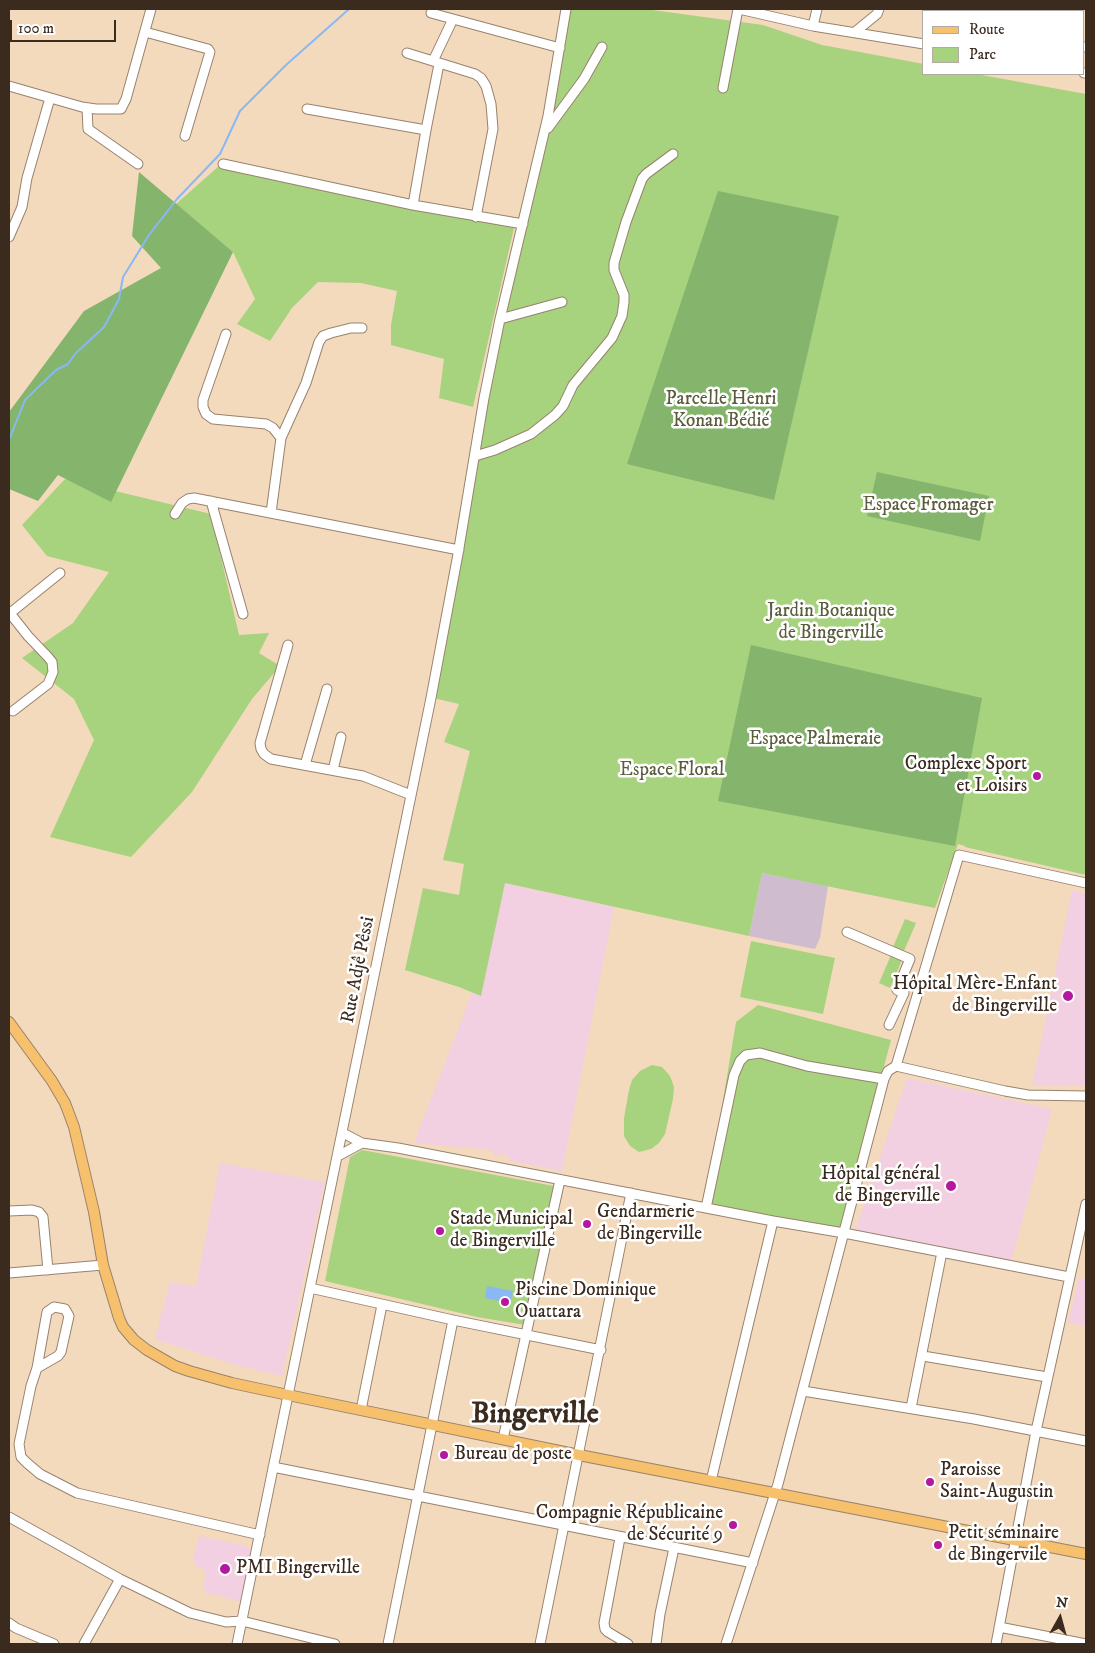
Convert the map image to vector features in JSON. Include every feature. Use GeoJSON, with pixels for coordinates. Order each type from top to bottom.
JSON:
{"type":"FeatureCollection","features":[{"type":"Feature","properties":{"kind":"main road"},"geometry":{"type":"LineString","coordinates":[[9,1022],[52,1080],[65,1103],[74,1127],[94,1212],[103,1265],[123,1327],[134,1340],[161,1358],[189,1371],[232,1383],[288,1395],[579,1455],[1086,1554]]}},
{"type":"Feature","properties":{"kind":"street"},"geometry":{"type":"LineString","coordinates":[[9,86],[87,108],[121,109],[126,99],[151,9]]}},
{"type":"Feature","properties":{"kind":"street","name":"Rue Adjê Pêssi"},"geometry":{"type":"LineString","coordinates":[[237,1644],[411,795],[459,550],[484,398],[500,319],[524,224],[544,132],[566,9]]}},
{"type":"Feature","properties":{"kind":"street"},"geometry":{"type":"LineString","coordinates":[[723,88],[739,9],[813,26],[922,41]]}},
{"type":"Feature","properties":{"kind":"street"},"geometry":{"type":"LineString","coordinates":[[813,26],[817,9]]}},
{"type":"Feature","properties":{"kind":"street"},"geometry":{"type":"LineString","coordinates":[[855,32],[877,14],[879,9]]}},
{"type":"Feature","properties":{"kind":"street"},"geometry":{"type":"LineString","coordinates":[[431,12],[560,48]]}},
{"type":"Feature","properties":{"kind":"street"},"geometry":{"type":"LineString","coordinates":[[413,205],[436,63],[453,19]]}},
{"type":"Feature","properties":{"kind":"street"},"geometry":{"type":"LineString","coordinates":[[144,32],[208,48],[210,52],[185,136]]}},
{"type":"Feature","properties":{"kind":"street"},"geometry":{"type":"LineString","coordinates":[[544,132],[584,79],[602,47]]}},
{"type":"Feature","properties":{"kind":"street"},"geometry":{"type":"LineString","coordinates":[[407,53],[475,74],[481,78],[486,86],[491,104],[493,129],[476,217]]}},
{"type":"Feature","properties":{"kind":"street"},"geometry":{"type":"LineString","coordinates":[[9,237],[22,206],[27,178],[50,98]]}},
{"type":"Feature","properties":{"kind":"street"},"geometry":{"type":"LineString","coordinates":[[87,108],[88,129],[138,164]]}},
{"type":"Feature","properties":{"kind":"street"},"geometry":{"type":"LineString","coordinates":[[307,109],[426,130]]}},
{"type":"Feature","properties":{"kind":"street"},"geometry":{"type":"LineString","coordinates":[[475,456],[496,450],[532,434],[555,416],[563,406],[573,385],[612,338],[622,316],[624,302],[624,295],[614,270],[614,263],[626,222],[646,174],[673,154]]}},
{"type":"Feature","properties":{"kind":"street"},"geometry":{"type":"LineString","coordinates":[[223,164],[413,205],[524,224]]}},
{"type":"Feature","properties":{"kind":"street"},"geometry":{"type":"LineString","coordinates":[[500,319],[562,302]]}},
{"type":"Feature","properties":{"kind":"street"},"geometry":{"type":"LineString","coordinates":[[271,513],[281,438],[306,383],[319,342],[323,336],[331,333],[350,328],[362,328]]}},
{"type":"Feature","properties":{"kind":"street"},"geometry":{"type":"LineString","coordinates":[[226,334],[203,400],[206,414],[213,419],[266,424],[273,428],[281,438]]}},
{"type":"Feature","properties":{"kind":"street"},"geometry":{"type":"LineString","coordinates":[[175,514],[182,503],[194,498],[459,550]]}},
{"type":"Feature","properties":{"kind":"street"},"geometry":{"type":"LineString","coordinates":[[211,501],[244,614]]}},
{"type":"Feature","properties":{"kind":"street"},"geometry":{"type":"LineString","coordinates":[[13,711],[48,684],[53,672],[52,662],[9,613],[60,574]]}},
{"type":"Feature","properties":{"kind":"street"},"geometry":{"type":"LineString","coordinates":[[288,645],[260,743],[264,754],[271,758],[363,776],[411,795]]}},
{"type":"Feature","properties":{"kind":"street"},"geometry":{"type":"LineString","coordinates":[[305,765],[327,689]]}},
{"type":"Feature","properties":{"kind":"street"},"geometry":{"type":"LineString","coordinates":[[333,770],[341,737]]}},
{"type":"Feature","properties":{"kind":"street"},"geometry":{"type":"LineString","coordinates":[[726,1644],[775,1493],[884,1079],[888,1071],[896,1066],[959,855],[1086,883]]}},
{"type":"Feature","properties":{"kind":"street"},"geometry":{"type":"LineString","coordinates":[[847,932],[910,959],[897,990],[903,991],[889,1025]]}},
{"type":"Feature","properties":{"kind":"street"},"geometry":{"type":"LineString","coordinates":[[706,1208],[734,1075],[740,1061],[746,1055],[760,1053],[808,1066],[884,1079]]}},
{"type":"Feature","properties":{"kind":"street"},"geometry":{"type":"LineString","coordinates":[[896,1066],[1028,1095],[1086,1096]]}},
{"type":"Feature","properties":{"kind":"street"},"geometry":{"type":"LineString","coordinates":[[343,1133],[362,1143],[773,1221],[844,1232],[1069,1277]]}},
{"type":"Feature","properties":{"kind":"street"},"geometry":{"type":"LineString","coordinates":[[338,1156],[362,1143]]}},
{"type":"Feature","properties":{"kind":"street"},"geometry":{"type":"LineString","coordinates":[[504,1439],[560,1180]]}},
{"type":"Feature","properties":{"kind":"street"},"geometry":{"type":"LineString","coordinates":[[540,1644],[601,1350],[631,1193]]}},
{"type":"Feature","properties":{"kind":"street"},"geometry":{"type":"LineString","coordinates":[[996,1644],[1014,1539],[1047,1377],[1086,1204]]}},
{"type":"Feature","properties":{"kind":"street"},"geometry":{"type":"LineString","coordinates":[[9,1211],[32,1210],[43,1217],[48,1270]]}},
{"type":"Feature","properties":{"kind":"street"},"geometry":{"type":"LineString","coordinates":[[711,1481],[773,1221]]}},
{"type":"Feature","properties":{"kind":"street"},"geometry":{"type":"LineString","coordinates":[[911,1408],[923,1356],[942,1252]]}},
{"type":"Feature","properties":{"kind":"street"},"geometry":{"type":"LineString","coordinates":[[9,1273],[103,1265]]}},
{"type":"Feature","properties":{"kind":"street"},"geometry":{"type":"LineString","coordinates":[[310,1288],[382,1305],[601,1350]]}},
{"type":"Feature","properties":{"kind":"street"},"geometry":{"type":"LineString","coordinates":[[361,1410],[382,1305]]}},
{"type":"Feature","properties":{"kind":"street"},"geometry":{"type":"LineString","coordinates":[[37,1368],[62,1352],[69,1316],[66,1309],[54,1307],[47,1312],[37,1368],[31,1386],[20,1444],[22,1457],[33,1468],[52,1481],[77,1493],[260,1534]]}},
{"type":"Feature","properties":{"kind":"street"},"geometry":{"type":"LineString","coordinates":[[388,1644],[453,1320]]}},
{"type":"Feature","properties":{"kind":"street"},"geometry":{"type":"LineString","coordinates":[[923,1356],[1047,1377]]}},
{"type":"Feature","properties":{"kind":"street"},"geometry":{"type":"LineString","coordinates":[[803,1390],[1086,1441]]}},
{"type":"Feature","properties":{"kind":"street"},"geometry":{"type":"LineString","coordinates":[[273,1467],[418,1495],[620,1538],[753,1563]]}},
{"type":"Feature","properties":{"kind":"street"},"geometry":{"type":"LineString","coordinates":[[9,1517],[120,1579],[190,1613],[226,1622],[242,1621],[334,1644]]}},
{"type":"Feature","properties":{"kind":"street"},"geometry":{"type":"LineString","coordinates":[[620,1538],[605,1628],[608,1632],[628,1644]]}},
{"type":"Feature","properties":{"kind":"street"},"geometry":{"type":"LineString","coordinates":[[656,1644],[660,1614],[674,1548]]}},
{"type":"Feature","properties":{"kind":"street"},"geometry":{"type":"LineString","coordinates":[[84,1644],[120,1579]]}},
{"type":"Feature","properties":{"kind":"street"},"geometry":{"type":"LineString","coordinates":[[9,1623],[16,1628],[54,1644]]}},
{"type":"Feature","properties":{"kind":"street"},"geometry":{"type":"LineString","coordinates":[[999,1627],[1086,1644]]}},
{"type":"Feature","properties":{"kind":"shaded area"},"geometry":{"type":"Polygon","coordinates":[[[762,873],[828,886],[820,938],[815,949],[749,936],[762,873]]]}},
{"type":"Feature","properties":{"kind":"shaded area"},"geometry":{"type":"Polygon","coordinates":[[[504,883],[614,907],[562,1171],[510,1161],[508,1155],[499,1154],[495,1158],[492,1150],[414,1143],[472,993],[481,996],[504,883]]]}},
{"type":"Feature","properties":{"kind":"shaded area","name":"Hôpital Mère-Enfant de Bingerville"},"geometry":{"type":"Polygon","coordinates":[[[1072,890],[1086,894],[1086,1086],[1032,1086],[1072,890]]]}},
{"type":"Feature","properties":{"kind":"shaded area","name":"Hôpital général de Bingerville"},"geometry":{"type":"Polygon","coordinates":[[[907,1078],[1052,1109],[1011,1263],[855,1231],[907,1078]]]}},
{"type":"Feature","properties":{"kind":"shaded area"},"geometry":{"type":"Polygon","coordinates":[[[220,1163],[325,1182],[282,1376],[236,1365],[155,1339],[170,1282],[196,1287],[220,1163]]]}},
{"type":"Feature","properties":{"kind":"shaded area"},"geometry":{"type":"Polygon","coordinates":[[[1079,1278],[1086,1279],[1086,1326],[1068,1323],[1079,1278]]]}},
{"type":"Feature","properties":{"kind":"shaded area","name":"PMI Bingerville"},"geometry":{"type":"Polygon","coordinates":[[[199,1536],[244,1545],[252,1551],[243,1602],[204,1592],[205,1570],[197,1567],[193,1558],[199,1536]]]}},
{"type":"Feature","properties":{"kind":"green space","name":"Jardin Botanique de Bingerville"},"geometry":{"type":"Polygon","coordinates":[[[564,9],[645,9],[763,25],[822,45],[922,64],[922,75],[982,75],[1086,94],[1086,875],[958,844],[935,908],[762,873],[749,936],[505,883],[481,996],[405,970],[423,888],[459,895],[464,864],[443,860],[470,751],[444,742],[459,704],[433,698],[457,553],[564,9]]]}},
{"type":"Feature","properties":{"kind":"green space"},"geometry":{"type":"Polygon","coordinates":[[[219,166],[514,228],[473,407],[439,398],[444,359],[391,345],[391,325],[397,291],[361,283],[318,282],[292,308],[270,341],[237,324],[255,299],[233,252],[176,204],[219,166]]]}},
{"type":"Feature","properties":{"kind":"green space"},"geometry":{"type":"Polygon","coordinates":[[[139,172],[233,252],[111,502],[58,475],[38,501],[9,489],[9,412],[84,311],[161,268],[132,236],[139,172]]]}},
{"type":"Feature","properties":{"kind":"green space","name":"Parcelle Henri Konan Bédié"},"geometry":{"type":"Polygon","coordinates":[[[718,191],[839,216],[774,500],[627,464],[718,191]]]}},
{"type":"Feature","properties":{"kind":"green space","name":"Espace Fromager"},"geometry":{"type":"Polygon","coordinates":[[[877,472],[989,496],[980,541],[867,516],[877,472]]]}},
{"type":"Feature","properties":{"kind":"green space"},"geometry":{"type":"Polygon","coordinates":[[[65,479],[211,514],[239,635],[269,633],[259,653],[280,666],[252,699],[192,792],[131,857],[50,837],[94,740],[74,699],[22,658],[73,623],[109,572],[47,556],[22,525],[65,479]]]}},
{"type":"Feature","properties":{"kind":"green space","name":"Espace Palmeraie"},"geometry":{"type":"Polygon","coordinates":[[[751,645],[982,698],[955,846],[718,801],[751,645]]]}},
{"type":"Feature","properties":{"kind":"green space"},"geometry":{"type":"Polygon","coordinates":[[[905,919],[916,923],[904,951],[893,947],[905,919]]]}},
{"type":"Feature","properties":{"kind":"green space"},"geometry":{"type":"Polygon","coordinates":[[[751,941],[835,958],[823,1014],[740,997],[751,941]]]}},
{"type":"Feature","properties":{"kind":"green space"},"geometry":{"type":"Polygon","coordinates":[[[891,955],[902,960],[890,988],[879,983],[891,955]]]}},
{"type":"Feature","properties":{"kind":"green space"},"geometry":{"type":"Polygon","coordinates":[[[758,1005],[891,1040],[840,1233],[706,1203],[736,1022],[758,1005]]]}},
{"type":"Feature","properties":{"kind":"green space"},"geometry":{"type":"Polygon","coordinates":[[[652,1065],[662,1067],[670,1076],[674,1087],[673,1099],[665,1134],[659,1143],[651,1149],[639,1152],[630,1146],[624,1136],[624,1118],[632,1080],[640,1071],[652,1065]]]}},
{"type":"Feature","properties":{"kind":"green space","name":"Stade Municipal de Bingerville"},"geometry":{"type":"Polygon","coordinates":[[[362,1150],[554,1186],[535,1280],[531,1288],[525,1325],[477,1317],[325,1281],[350,1157],[362,1150]]]}},
{"type":"Feature","properties":{"kind":"water"},"geometry":{"type":"Polygon","coordinates":[[[487,1286],[513,1291],[510,1303],[485,1298],[487,1286]]]}},
{"type":"Feature","properties":{"kind":"waterway"},"geometry":{"type":"LineString","coordinates":[[9,440],[25,400],[56,370],[68,364],[75,354],[104,327],[119,299],[123,277],[149,235],[177,199],[220,154],[240,111],[286,65],[349,9]]}},
{"type":"Feature","properties":{"kind":"place","name":"Complexe Sport et Loisirs"},"geometry":{"type":"Point","coordinates":[1037,776]}},
{"type":"Feature","properties":{"kind":"place","name":"Hôpital Mère-Enfant de Bingerville"},"geometry":{"type":"Point","coordinates":[1068,996]}},
{"type":"Feature","properties":{"kind":"place","name":"Hôpital général de Bingerville"},"geometry":{"type":"Point","coordinates":[951,1186]}},
{"type":"Feature","properties":{"kind":"place","name":"Gendarmerie de Bingerville"},"geometry":{"type":"Point","coordinates":[587,1224]}},
{"type":"Feature","properties":{"kind":"place","name":"Stade Municipal de Bingerville"},"geometry":{"type":"Point","coordinates":[440,1231]}},
{"type":"Feature","properties":{"kind":"place","name":"Piscine Dominique Ouattara"},"geometry":{"type":"Point","coordinates":[505,1302]}},
{"type":"Feature","properties":{"kind":"place","name":"Bureau de poste"},"geometry":{"type":"Point","coordinates":[444,1455]}},
{"type":"Feature","properties":{"kind":"place","name":"Paroisse Saint-Augustin"},"geometry":{"type":"Point","coordinates":[930,1482]}},
{"type":"Feature","properties":{"kind":"place","name":"Compagnie Républicaine de Sécurité 9"},"geometry":{"type":"Point","coordinates":[733,1525]}},
{"type":"Feature","properties":{"kind":"place","name":"Petit séminaire de Bingervile"},"geometry":{"type":"Point","coordinates":[938,1545]}},
{"type":"Feature","properties":{"kind":"place","name":"PMI Bingerville"},"geometry":{"type":"Point","coordinates":[225,1569]}},
{"type":"Feature","properties":{"kind":"district","name":"Bingerville"},"geometry":{"type":"Point","coordinates":[535,1416]}},
{"type":"Feature","properties":{"kind":"park label","name":"Espace Floral"},"geometry":{"type":"Point","coordinates":[672,771]}}]}
